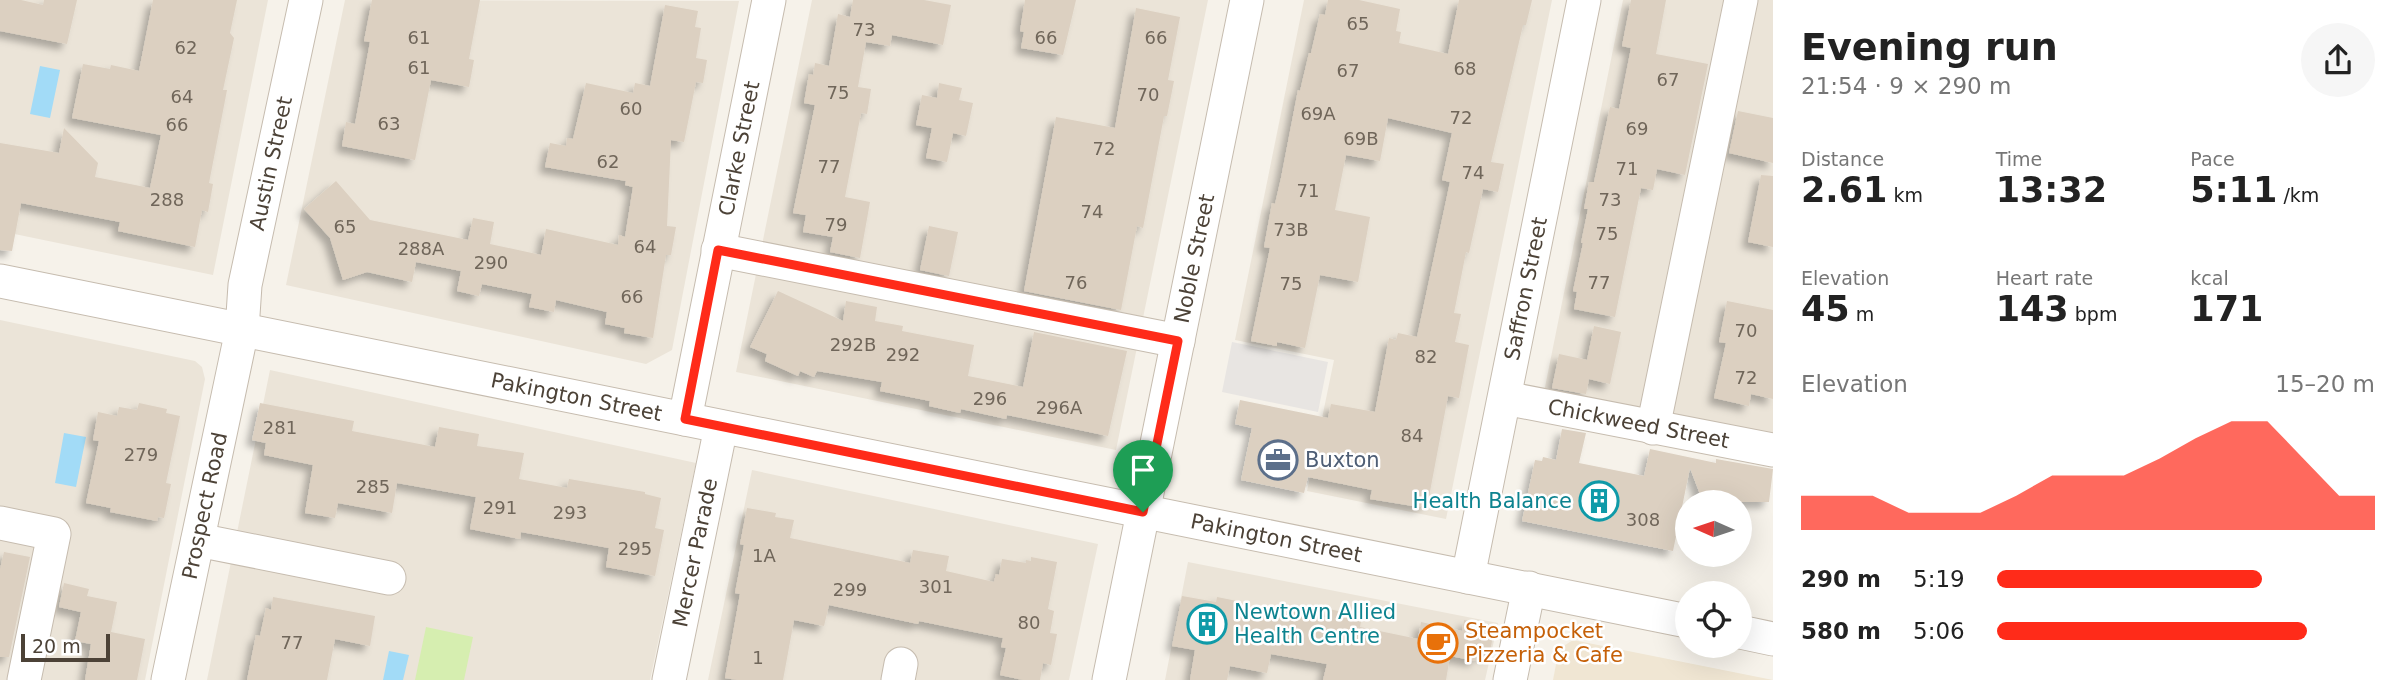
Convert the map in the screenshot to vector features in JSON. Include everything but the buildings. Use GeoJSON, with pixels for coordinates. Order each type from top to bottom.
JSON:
{"type":"FeatureCollection","features":[{"type":"Feature","properties":{"kind":"street","name":"Austin Street"},"geometry":{"type":"LineString","coordinates":[[242,330],[245,285],[306,0]]}},
{"type":"Feature","properties":{"kind":"street","name":"Clarke Street"},"geometry":{"type":"LineString","coordinates":[[685,419],[769,0]]}},
{"type":"Feature","properties":{"kind":"street","name":"Noble Street"},"geometry":{"type":"LineString","coordinates":[[1109,680],[1247,0]]}},
{"type":"Feature","properties":{"kind":"street","name":"Saffron Street"},"geometry":{"type":"LineString","coordinates":[[1468,577],[1584,0]]}},
{"type":"Feature","properties":{"kind":"street"},"geometry":{"type":"LineString","coordinates":[[1653,428],[1741,0]]}},
{"type":"Feature","properties":{"kind":"street"},"geometry":{"type":"LineString","coordinates":[[718,250],[1178,341]]}},
{"type":"Feature","properties":{"kind":"street","name":"Pakington Street"},"geometry":{"type":"LineString","coordinates":[[0,281],[1675,618]]}},
{"type":"Feature","properties":{"kind":"street","name":"Prospect Road"},"geometry":{"type":"LineString","coordinates":[[168,680],[242,330]]}},
{"type":"Feature","properties":{"kind":"street","name":"Chickweed Street"},"geometry":{"type":"LineString","coordinates":[[1505,398],[1773,450]]}},
{"type":"Feature","properties":{"kind":"street","name":"Mercer Parade"},"geometry":{"type":"LineString","coordinates":[[669,680],[721,426]]}},
{"type":"Feature","properties":{"kind":"street"},"geometry":{"type":"LineString","coordinates":[[0,523],[54,534],[23,680]]}},
{"type":"Feature","properties":{"kind":"street"},"geometry":{"type":"LineString","coordinates":[[198,540],[389,578]]}},
{"type":"Feature","properties":{"kind":"street"},"geometry":{"type":"LineString","coordinates":[[1510,680],[1529,588]]}},
{"type":"Feature","properties":{"kind":"street"},"geometry":{"type":"LineString","coordinates":[[1752,635],[1773,639]]}},
{"type":"Feature","properties":{"kind":"shaded area"},"geometry":{"type":"Polygon","coordinates":[[[0,0],[268,0],[213,275],[0,231],[0,0]]]}},
{"type":"Feature","properties":{"kind":"shaded area"},"geometry":{"type":"Polygon","coordinates":[[[345,0],[739,1],[672,350],[646,364],[286,285],[345,0]]]}},
{"type":"Feature","properties":{"kind":"shaded area"},"geometry":{"type":"Polygon","coordinates":[[[812,0],[1208,0],[1116,450],[736,372],[812,0]]]}},
{"type":"Feature","properties":{"kind":"shaded area"},"geometry":{"type":"Polygon","coordinates":[[[1304,0],[1552,0],[1446,519],[1307,491],[1334,360],[1235,340],[1304,0]]]}},
{"type":"Feature","properties":{"kind":"shaded area"},"geometry":{"type":"Polygon","coordinates":[[[1623,0],[1773,0],[1773,438],[1544,392],[1623,0]]]}},
{"type":"Feature","properties":{"kind":"shaded area"},"geometry":{"type":"Polygon","coordinates":[[[0,320],[195,361],[202,367],[205,379],[145,680],[0,680],[0,320]]]}},
{"type":"Feature","properties":{"kind":"shaded area"},"geometry":{"type":"Polygon","coordinates":[[[1232,342],[1328,362],[1318,412],[1222,392],[1232,342]]]}},
{"type":"Feature","properties":{"kind":"shaded area"},"geometry":{"type":"Polygon","coordinates":[[[270,370],[696,463],[650,680],[207,680],[270,370]]]}},
{"type":"Feature","properties":{"kind":"shaded area"},"geometry":{"type":"Polygon","coordinates":[[[752,470],[1098,544],[1069,680],[708,680],[752,470]]]}},
{"type":"Feature","properties":{"kind":"shaded area"},"geometry":{"type":"Polygon","coordinates":[[[1188,562],[1498,623],[1485,680],[1165,680],[1188,562]]]}},
{"type":"Feature","properties":{"kind":"shaded area"},"geometry":{"type":"Polygon","coordinates":[[[1573,640],[1773,680],[1553,680],[1559,649],[1573,640]]]}},
{"type":"Feature","properties":{"kind":"green space"},"geometry":{"type":"Polygon","coordinates":[[[426,627],[473,637],[464,680],[415,680],[426,627]]]}},
{"type":"Feature","properties":{"kind":"water"},"geometry":{"type":"Polygon","coordinates":[[[40,66],[60,70],[50,118],[30,114],[40,66]]]}},
{"type":"Feature","properties":{"kind":"water"},"geometry":{"type":"Polygon","coordinates":[[[64,433],[86,437],[76,487],[55,483],[64,433]]]}},
{"type":"Feature","properties":{"kind":"water"},"geometry":{"type":"Polygon","coordinates":[[[389,651],[409,655],[403,680],[383,680],[389,651]]]}},
{"type":"Feature","properties":{"kind":"place","name":"Buxton"},"geometry":{"type":"Point","coordinates":[1278,460]}},
{"type":"Feature","properties":{"kind":"place","name":"Health Balance"},"geometry":{"type":"Point","coordinates":[1599,501]}},
{"type":"Feature","properties":{"kind":"place","name":"Newtown Allied Health Centre"},"geometry":{"type":"Point","coordinates":[1207,624]}},
{"type":"Feature","properties":{"kind":"place","name":"Steampocket Pizzeria & Cafe"},"geometry":{"type":"Point","coordinates":[1438,643]}},
{"type":"Feature","properties":{"kind":"route"},"geometry":{"type":"LineString","coordinates":[[718,250],[1178,341],[1143,512],[685,419],[718,250]]}}]}
